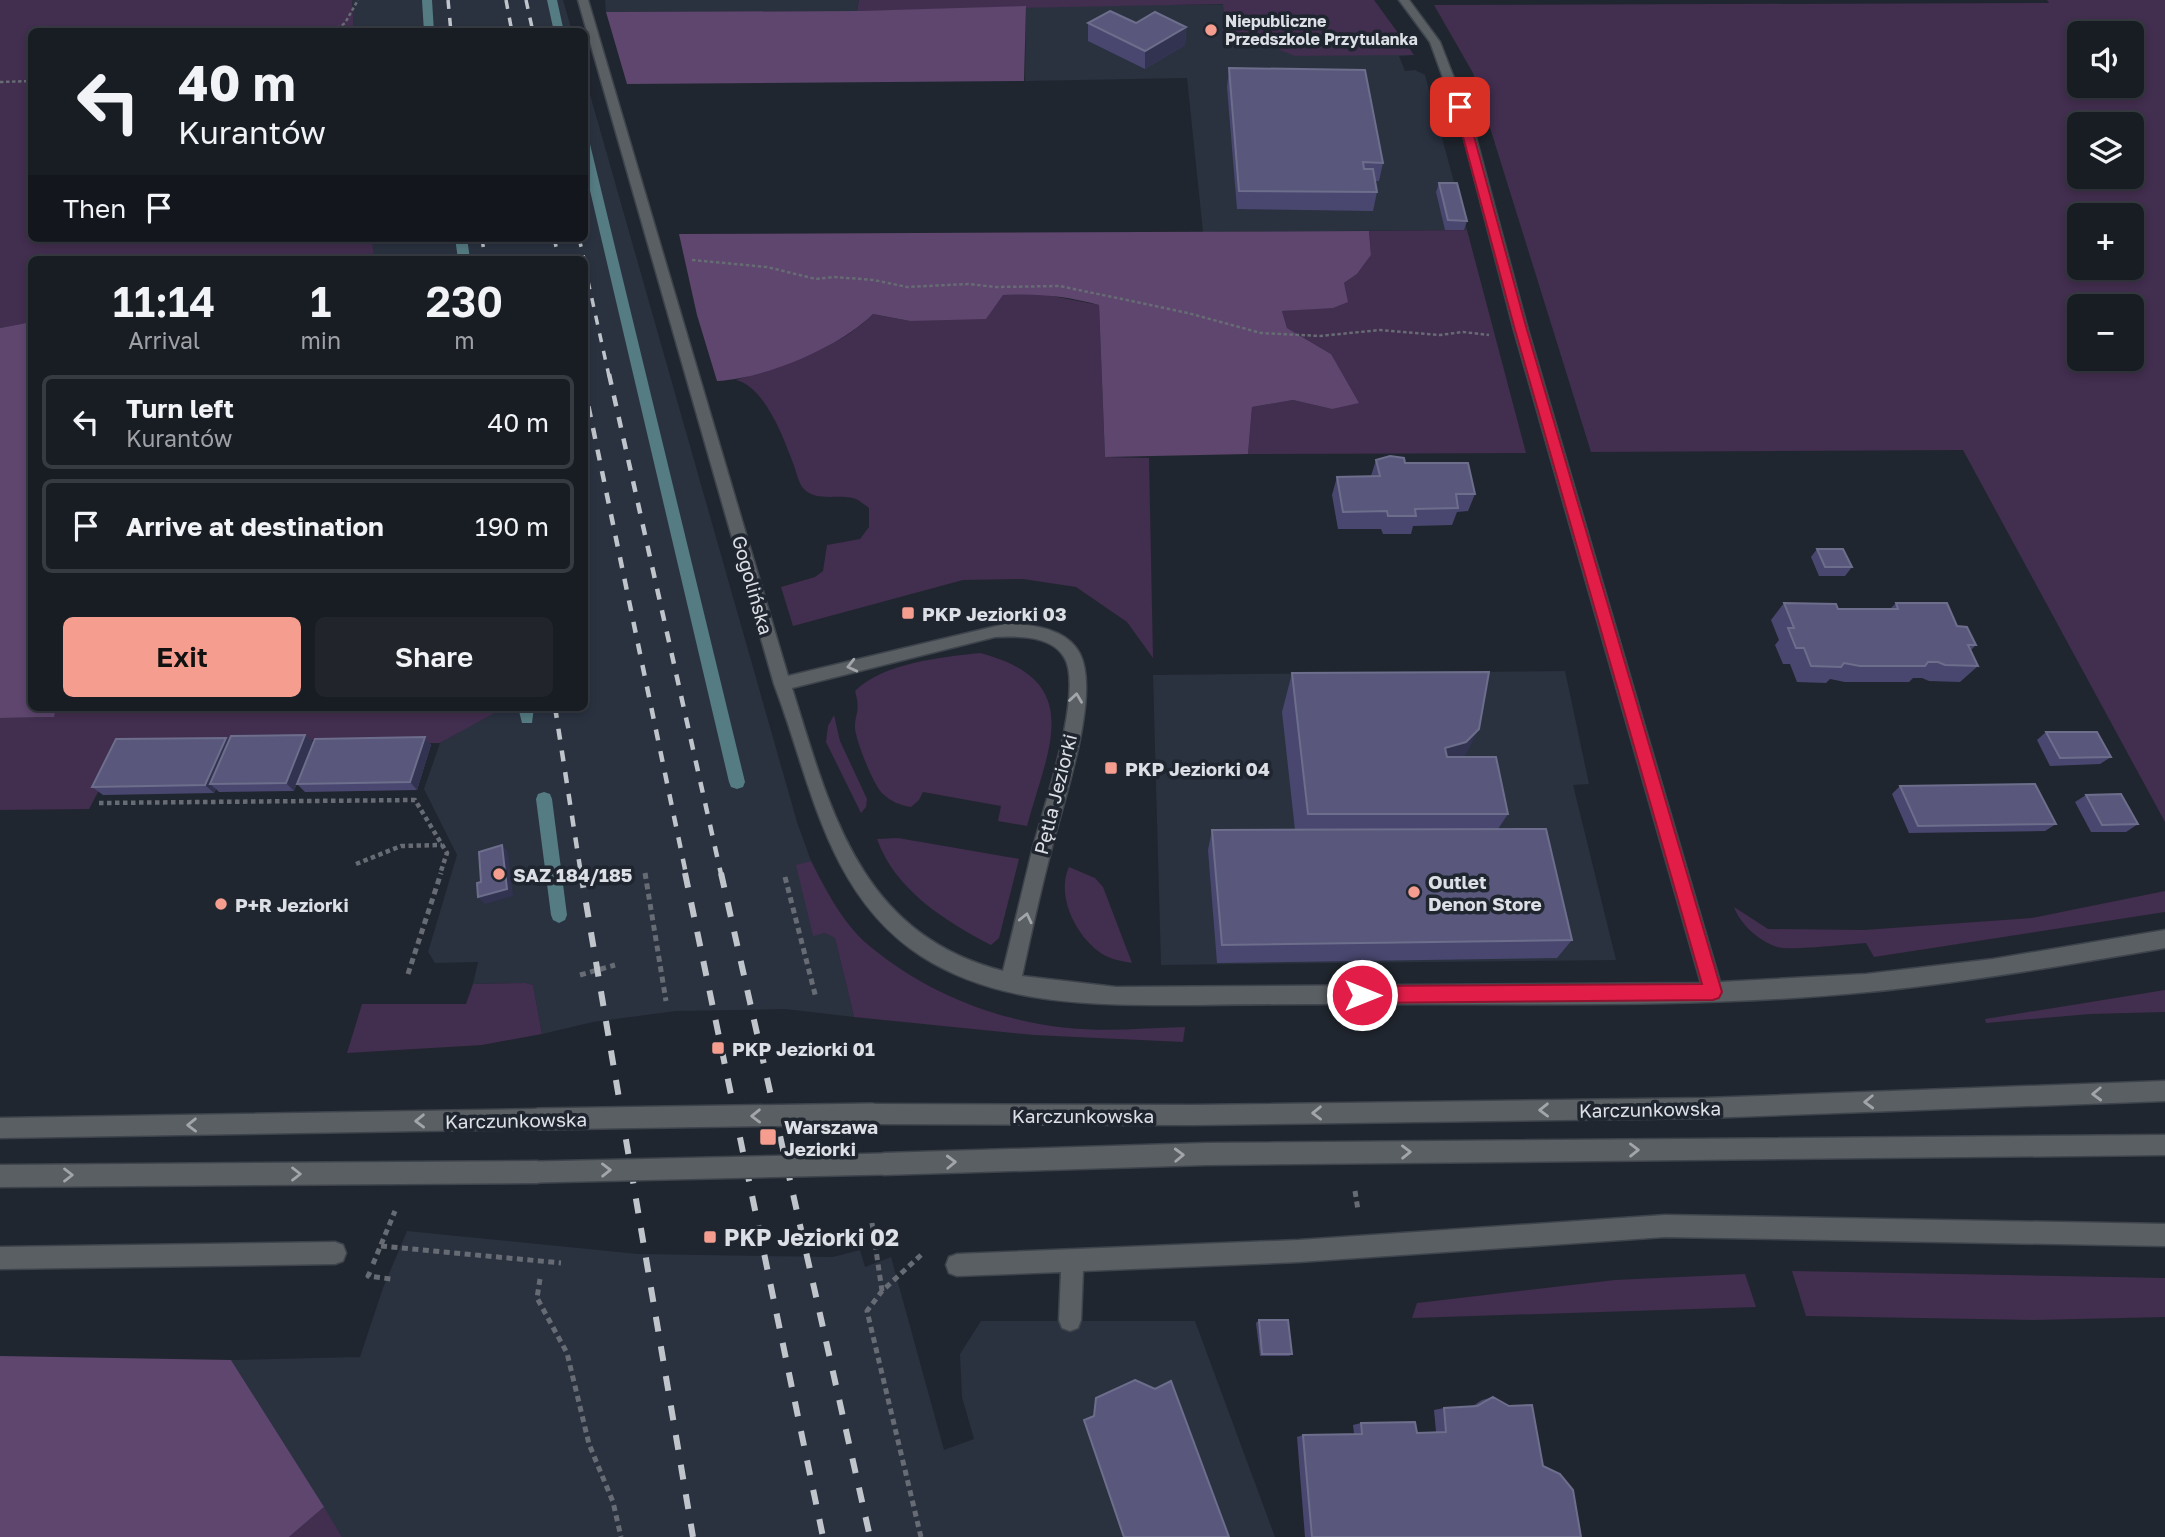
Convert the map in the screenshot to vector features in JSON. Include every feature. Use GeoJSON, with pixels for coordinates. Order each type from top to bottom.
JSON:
{"type":"FeatureCollection","features":[{"type":"Feature","properties":{"kind":"street","name":"Gogolińska"},"geometry":{"type":"LineString","coordinates":[[583,0],[782,684],[820,799],[836,837],[877,906],[933,952],[969,972],[1010,984],[1075,994],[1116,996],[1713,992]]}},
{"type":"Feature","properties":{"kind":"street"},"geometry":{"type":"LineString","coordinates":[[1404,0],[1435,43],[1447,68],[1467,127],[1521,330],[1713,992],[1866,983],[1980,970],[2165,939]]}},
{"type":"Feature","properties":{"kind":"street","name":"Pętla Jeziorki"},"geometry":{"type":"LineString","coordinates":[[782,684],[995,631],[1015,629],[1043,635],[1064,646],[1073,656],[1079,678],[1066,765],[1042,846],[1010,984]]}},
{"type":"Feature","properties":{"kind":"street","name":"Karczunkowska"},"geometry":{"type":"LineString","coordinates":[[0,1128],[873,1114],[1194,1115],[1704,1108],[2165,1091]]}},
{"type":"Feature","properties":{"kind":"street","name":"Karczunkowska"},"geometry":{"type":"LineString","coordinates":[[0,1176],[538,1172],[1206,1154],[2165,1145]]}},
{"type":"Feature","properties":{"kind":"street"},"geometry":{"type":"LineString","coordinates":[[957,1265],[1298,1251],[1665,1226],[2165,1235]]}},
{"type":"Feature","properties":{"kind":"street"},"geometry":{"type":"LineString","coordinates":[[0,1258],[335,1253]]}},
{"type":"Feature","properties":{"kind":"street"},"geometry":{"type":"LineString","coordinates":[[1070,1320],[1072,1259]]}},
{"type":"Feature","properties":{"kind":"path"},"geometry":{"type":"LineString","coordinates":[[338,28],[345,23],[358,0]]}},
{"type":"Feature","properties":{"kind":"path"},"geometry":{"type":"LineString","coordinates":[[0,82],[28,81]]}},
{"type":"Feature","properties":{"kind":"path"},"geometry":{"type":"LineString","coordinates":[[659,257],[767,267],[816,279],[834,276],[907,287],[968,284],[996,287],[1060,286],[1188,313],[1262,333],[1321,336],[1380,330],[1440,335],[1463,332],[1491,335],[1521,330]]}},
{"type":"Feature","properties":{"kind":"path"},"geometry":{"type":"LineString","coordinates":[[99,803],[415,800],[447,853],[408,974]]}},
{"type":"Feature","properties":{"kind":"path"},"geometry":{"type":"LineString","coordinates":[[356,864],[401,846],[442,845]]}},
{"type":"Feature","properties":{"kind":"path"},"geometry":{"type":"LineString","coordinates":[[645,872],[666,1001]]}},
{"type":"Feature","properties":{"kind":"path"},"geometry":{"type":"LineString","coordinates":[[785,877],[816,998]]}},
{"type":"Feature","properties":{"kind":"path"},"geometry":{"type":"LineString","coordinates":[[580,975],[615,965]]}},
{"type":"Feature","properties":{"kind":"path"},"geometry":{"type":"LineString","coordinates":[[1354,1184],[1359,1216]]}},
{"type":"Feature","properties":{"kind":"path"},"geometry":{"type":"LineString","coordinates":[[391,1279],[368,1276],[396,1210]]}},
{"type":"Feature","properties":{"kind":"path"},"geometry":{"type":"LineString","coordinates":[[872,1223],[882,1292]]}},
{"type":"Feature","properties":{"kind":"path"},"geometry":{"type":"LineString","coordinates":[[381,1246],[561,1263]]}},
{"type":"Feature","properties":{"kind":"path"},"geometry":{"type":"LineString","coordinates":[[921,1537],[867,1311],[882,1292],[924,1253]]}},
{"type":"Feature","properties":{"kind":"path"},"geometry":{"type":"LineString","coordinates":[[540,1279],[537,1298],[567,1353],[589,1444],[613,1502],[621,1537]]}},
{"type":"Feature","properties":{"kind":"shaded area"},"geometry":{"type":"Polygon","coordinates":[[[0,0],[352,0],[354,28],[28,28],[28,242],[372,242],[374,256],[28,256],[28,323],[0,328],[0,0]]]}},
{"type":"Feature","properties":{"kind":"shaded area"},"geometry":{"type":"Polygon","coordinates":[[[352,0],[563,0],[571,28],[354,28],[352,0]]]}},
{"type":"Feature","properties":{"kind":"shaded area"},"geometry":{"type":"Polygon","coordinates":[[[605,0],[859,0],[857,11],[606,12],[605,0]]]}},
{"type":"Feature","properties":{"kind":"shaded area"},"geometry":{"type":"Polygon","coordinates":[[[859,0],[1374,0],[1414,55],[1295,56],[1280,50],[1274,43],[1227,31],[1223,4],[857,11],[859,0]]]}},
{"type":"Feature","properties":{"kind":"shaded area"},"geometry":{"type":"Polygon","coordinates":[[[2047,0],[2165,0],[2165,822],[1963,450],[1591,452],[1473,73],[1434,5],[2049,3],[2047,0]]]}},
{"type":"Feature","properties":{"kind":"shaded area"},"geometry":{"type":"Polygon","coordinates":[[[1376,3],[1414,55],[1399,56],[1405,71],[1415,70],[1425,75],[1467,230],[1203,232],[1187,78],[1025,81],[1026,6],[1376,3]]]}},
{"type":"Feature","properties":{"kind":"shaded area"},"geometry":{"type":"Polygon","coordinates":[[[1026,6],[1024,81],[627,84],[606,12],[857,11],[1026,6]]]}},
{"type":"Feature","properties":{"kind":"shaded area"},"geometry":{"type":"Polygon","coordinates":[[[588,88],[797,822],[811,861],[797,866],[813,935],[825,933],[835,938],[854,1017],[785,1009],[676,1011],[593,1022],[542,1034],[533,985],[473,984],[478,962],[435,963],[428,952],[457,855],[424,789],[440,743],[497,711],[588,711],[588,256],[374,256],[372,242],[588,242],[588,88]]]}},
{"type":"Feature","properties":{"kind":"shaded area"},"geometry":{"type":"Polygon","coordinates":[[[1467,230],[1526,453],[1248,454],[1252,407],[1293,400],[1332,409],[1331,354],[1287,328],[1282,311],[1307,309],[1357,274],[1371,255],[1369,231],[1467,230]]]}},
{"type":"Feature","properties":{"kind":"shaded area"},"geometry":{"type":"Polygon","coordinates":[[[1369,231],[1371,255],[1357,274],[1344,283],[1348,302],[1333,308],[1282,311],[1287,328],[1331,354],[1359,403],[1332,409],[1293,400],[1252,407],[1248,454],[1105,457],[1099,305],[1064,297],[1016,294],[1003,295],[986,319],[910,321],[873,314],[841,338],[800,359],[757,374],[717,381],[697,315],[679,234],[1369,231]]]}},
{"type":"Feature","properties":{"kind":"shaded area"},"geometry":{"type":"Polygon","coordinates":[[[1037,293],[1099,305],[1105,457],[1149,458],[1153,658],[1127,622],[1076,587],[1023,579],[963,580],[793,626],[781,587],[815,577],[823,571],[827,545],[860,539],[869,527],[869,508],[849,497],[808,493],[798,479],[772,414],[756,392],[736,380],[790,362],[826,346],[859,327],[873,314],[910,321],[1003,295],[1037,293]]]}},
{"type":"Feature","properties":{"kind":"shaded area"},"geometry":{"type":"Polygon","coordinates":[[[28,323],[28,711],[55,711],[54,717],[0,718],[0,328],[28,323]]]}},
{"type":"Feature","properties":{"kind":"shaded area"},"geometry":{"type":"Polygon","coordinates":[[[980,653],[1014,665],[1035,681],[1047,699],[1052,721],[1050,744],[1027,826],[998,821],[1001,806],[923,792],[911,807],[892,801],[874,781],[856,734],[858,703],[855,691],[867,681],[914,663],[980,653]]]}},
{"type":"Feature","properties":{"kind":"shaded area"},"geometry":{"type":"Polygon","coordinates":[[[1565,671],[1589,784],[1573,785],[1616,960],[1161,965],[1153,675],[1565,671]]]}},
{"type":"Feature","properties":{"kind":"shaded area"},"geometry":{"type":"Polygon","coordinates":[[[55,711],[498,711],[440,743],[316,744],[317,740],[122,747],[89,809],[0,810],[0,718],[53,717],[55,711]]]}},
{"type":"Feature","properties":{"kind":"shaded area"},"geometry":{"type":"Polygon","coordinates":[[[834,715],[840,741],[867,799],[866,807],[861,813],[826,742],[828,726],[834,715]]]}},
{"type":"Feature","properties":{"kind":"shaded area"},"geometry":{"type":"Polygon","coordinates":[[[898,838],[1019,859],[999,938],[991,945],[974,936],[939,914],[909,889],[885,857],[877,839],[898,838]]]}},
{"type":"Feature","properties":{"kind":"shaded area"},"geometry":{"type":"Polygon","coordinates":[[[811,861],[837,908],[862,939],[893,964],[939,991],[1015,1019],[1068,1028],[1097,1030],[1185,1027],[1183,1042],[1034,1035],[854,1017],[835,938],[825,933],[813,936],[796,865],[811,861]]]}},
{"type":"Feature","properties":{"kind":"shaded area"},"geometry":{"type":"Polygon","coordinates":[[[1069,867],[1095,878],[1103,887],[1132,963],[1106,956],[1086,940],[1078,929],[1067,904],[1065,891],[1069,867]]]}},
{"type":"Feature","properties":{"kind":"shaded area"},"geometry":{"type":"Polygon","coordinates":[[[2165,891],[2165,912],[1874,957],[1866,943],[1806,948],[1777,947],[1751,931],[1734,907],[1768,929],[1864,930],[2032,918],[2165,891]]]}},
{"type":"Feature","properties":{"kind":"shaded area"},"geometry":{"type":"Polygon","coordinates":[[[473,984],[533,985],[542,1034],[482,1045],[347,1053],[362,1004],[466,1004],[473,984]]]}},
{"type":"Feature","properties":{"kind":"shaded area"},"geometry":{"type":"Polygon","coordinates":[[[2165,990],[2165,1012],[2090,1014],[1986,1023],[1985,1019],[2165,990]]]}},
{"type":"Feature","properties":{"kind":"shaded area"},"geometry":{"type":"Polygon","coordinates":[[[407,1231],[638,1254],[833,1257],[860,1250],[865,1267],[891,1257],[944,1450],[974,1439],[962,1397],[960,1354],[981,1321],[1195,1321],[1275,1537],[342,1537],[231,1360],[360,1357],[383,1288],[407,1231]]]}},
{"type":"Feature","properties":{"kind":"shaded area"},"geometry":{"type":"Polygon","coordinates":[[[1792,1271],[2165,1278],[2165,1317],[2034,1320],[1806,1316],[1792,1271]]]}},
{"type":"Feature","properties":{"kind":"shaded area"},"geometry":{"type":"Polygon","coordinates":[[[1745,1274],[1756,1307],[1412,1318],[1417,1303],[1615,1280],[1745,1274]]]}},
{"type":"Feature","properties":{"kind":"shaded area"},"geometry":{"type":"Polygon","coordinates":[[[0,1356],[231,1360],[324,1507],[289,1537],[0,1537],[0,1356]]]}},
{"type":"Feature","properties":{"kind":"shaded area"},"geometry":{"type":"Polygon","coordinates":[[[324,1507],[342,1537],[289,1537],[324,1507]]]}},
{"type":"Feature","properties":{"kind":"building"},"geometry":{"type":"Polygon","coordinates":[[[1110,11],[1136,23],[1155,12],[1186,27],[1145,51],[1088,23],[1110,11]]]}},
{"type":"Feature","properties":{"kind":"building"},"geometry":{"type":"Polygon","coordinates":[[[1229,68],[1365,70],[1383,163],[1363,162],[1364,169],[1373,169],[1377,192],[1239,191],[1229,68]]]}},
{"type":"Feature","properties":{"kind":"building"},"geometry":{"type":"Polygon","coordinates":[[[1439,183],[1457,183],[1467,221],[1448,220],[1439,183]]]}},
{"type":"Feature","properties":{"kind":"building"},"geometry":{"type":"Polygon","coordinates":[[[1390,456],[1404,458],[1405,463],[1468,463],[1475,494],[1456,494],[1458,508],[1415,509],[1416,516],[1388,516],[1387,511],[1343,512],[1337,477],[1380,476],[1376,460],[1390,456]]]}},
{"type":"Feature","properties":{"kind":"building"},"geometry":{"type":"Polygon","coordinates":[[[1817,549],[1843,549],[1852,567],[1825,567],[1817,549]]]}},
{"type":"Feature","properties":{"kind":"building"},"geometry":{"type":"Polygon","coordinates":[[[1784,603],[1836,604],[1838,609],[1898,609],[1896,603],[1947,603],[1957,626],[1967,627],[1976,645],[1968,645],[1978,666],[1928,662],[1925,666],[1860,666],[1844,663],[1841,667],[1811,666],[1804,648],[1796,648],[1788,628],[1794,628],[1784,603]]]}},
{"type":"Feature","properties":{"kind":"building"},"geometry":{"type":"Polygon","coordinates":[[[1489,672],[1479,729],[1466,742],[1445,748],[1447,757],[1496,757],[1508,814],[1308,814],[1292,673],[1489,672]]]}},
{"type":"Feature","properties":{"kind":"building"},"geometry":{"type":"Polygon","coordinates":[[[2046,732],[2097,732],[2111,757],[2060,758],[2046,732]]]}},
{"type":"Feature","properties":{"kind":"building"},"geometry":{"type":"Polygon","coordinates":[[[305,735],[286,783],[210,784],[231,736],[305,735]]]}},
{"type":"Feature","properties":{"kind":"building"},"geometry":{"type":"Polygon","coordinates":[[[425,737],[410,782],[297,784],[315,739],[425,737]]]}},
{"type":"Feature","properties":{"kind":"building"},"geometry":{"type":"Polygon","coordinates":[[[226,738],[205,785],[92,787],[116,739],[226,738]]]}},
{"type":"Feature","properties":{"kind":"building"},"geometry":{"type":"Polygon","coordinates":[[[2035,784],[2056,824],[1918,826],[1900,786],[2035,784]]]}},
{"type":"Feature","properties":{"kind":"building"},"geometry":{"type":"Polygon","coordinates":[[[2121,794],[2138,824],[2102,825],[2086,795],[2121,794]]]}},
{"type":"Feature","properties":{"kind":"building"},"geometry":{"type":"Polygon","coordinates":[[[1546,829],[1572,940],[1222,945],[1212,830],[1546,829]]]}},
{"type":"Feature","properties":{"kind":"building","name":"SAZ 184/185"},"geometry":{"type":"Polygon","coordinates":[[[502,845],[507,889],[478,897],[477,883],[481,882],[479,852],[502,845]]]}},
{"type":"Feature","properties":{"kind":"building"},"geometry":{"type":"Polygon","coordinates":[[[1259,1320],[1288,1320],[1292,1354],[1262,1354],[1259,1320]]]}},
{"type":"Feature","properties":{"kind":"building"},"geometry":{"type":"Polygon","coordinates":[[[1135,1380],[1155,1389],[1171,1381],[1229,1537],[1124,1537],[1084,1420],[1094,1416],[1096,1398],[1135,1380]]]}},
{"type":"Feature","properties":{"kind":"building"},"geometry":{"type":"Polygon","coordinates":[[[1493,1397],[1509,1406],[1532,1405],[1543,1466],[1560,1474],[1573,1490],[1581,1537],[1312,1537],[1303,1435],[1362,1434],[1361,1423],[1415,1422],[1417,1433],[1446,1432],[1444,1408],[1477,1406],[1493,1397]]]}},
{"type":"Feature","properties":{"kind":"waterway"},"geometry":{"type":"LineString","coordinates":[[427,0],[429,28]]}},
{"type":"Feature","properties":{"kind":"waterway"},"geometry":{"type":"LineString","coordinates":[[552,0],[558,28]]}},
{"type":"Feature","properties":{"kind":"waterway"},"geometry":{"type":"LineString","coordinates":[[588,157],[737,782]]}},
{"type":"Feature","properties":{"kind":"waterway"},"geometry":{"type":"LineString","coordinates":[[462,242],[464,256]]}},
{"type":"Feature","properties":{"kind":"waterway"},"geometry":{"type":"LineString","coordinates":[[526,711],[527,719]]}},
{"type":"Feature","properties":{"kind":"waterway"},"geometry":{"type":"LineString","coordinates":[[544,799],[559,915]]}},
{"type":"Feature","properties":{"kind":"railway"},"geometry":{"type":"LineString","coordinates":[[448,0],[451,28]]}},
{"type":"Feature","properties":{"kind":"railway"},"geometry":{"type":"LineString","coordinates":[[506,0],[511,28]]}},
{"type":"Feature","properties":{"kind":"railway"},"geometry":{"type":"LineString","coordinates":[[526,0],[532,28]]}},
{"type":"Feature","properties":{"kind":"railway"},"geometry":{"type":"LineString","coordinates":[[483,242],[485,256]]}},
{"type":"Feature","properties":{"kind":"railway"},"geometry":{"type":"LineString","coordinates":[[555,242],[558,256]]}},
{"type":"Feature","properties":{"kind":"railway"},"geometry":{"type":"LineString","coordinates":[[580,242],[583,256]]}},
{"type":"Feature","properties":{"kind":"railway"},"geometry":{"type":"LineString","coordinates":[[588,281],[609,376]]}},
{"type":"Feature","properties":{"kind":"railway"},"geometry":{"type":"LineString","coordinates":[[609,374],[721,874]]}},
{"type":"Feature","properties":{"kind":"railway"},"geometry":{"type":"LineString","coordinates":[[588,404],[686,874]]}},
{"type":"Feature","properties":{"kind":"railway"},"geometry":{"type":"LineString","coordinates":[[556,711],[581,874]]}},
{"type":"Feature","properties":{"kind":"railway"},"geometry":{"type":"LineString","coordinates":[[581,873],[693,1537]]}},
{"type":"Feature","properties":{"kind":"railway"},"geometry":{"type":"LineString","coordinates":[[685,873],[823,1537]]}},
{"type":"Feature","properties":{"kind":"railway"},"geometry":{"type":"LineString","coordinates":[[721,873],[870,1537]]}},
{"type":"Feature","properties":{"kind":"place","name":"Niepubliczne Przedszkole Przytulanka"},"geometry":{"type":"Point","coordinates":[1211,30]}},
{"type":"Feature","properties":{"kind":"place","name":"PKP Jeziorki 03"},"geometry":{"type":"Point","coordinates":[908,613]}},
{"type":"Feature","properties":{"kind":"place","name":"PKP Jeziorki 04"},"geometry":{"type":"Point","coordinates":[1111,768]}},
{"type":"Feature","properties":{"kind":"place","name":"SAZ 184/185"},"geometry":{"type":"Point","coordinates":[499,874]}},
{"type":"Feature","properties":{"kind":"place","name":"Outlet Denon Store"},"geometry":{"type":"Point","coordinates":[1414,892]}},
{"type":"Feature","properties":{"kind":"place","name":"P+R Jeziorki"},"geometry":{"type":"Point","coordinates":[221,904]}},
{"type":"Feature","properties":{"kind":"place","name":"PKP Jeziorki 01"},"geometry":{"type":"Point","coordinates":[718,1048]}},
{"type":"Feature","properties":{"kind":"place","name":"Warszawa Jeziorki"},"geometry":{"type":"Point","coordinates":[768,1137]}},
{"type":"Feature","properties":{"kind":"place","name":"PKP Jeziorki 02"},"geometry":{"type":"Point","coordinates":[710,1237]}},
{"type":"Feature","properties":{"kind":"route"},"geometry":{"type":"LineString","coordinates":[[1362,995],[1713,992],[1511,296],[1460,107]]}}]}
